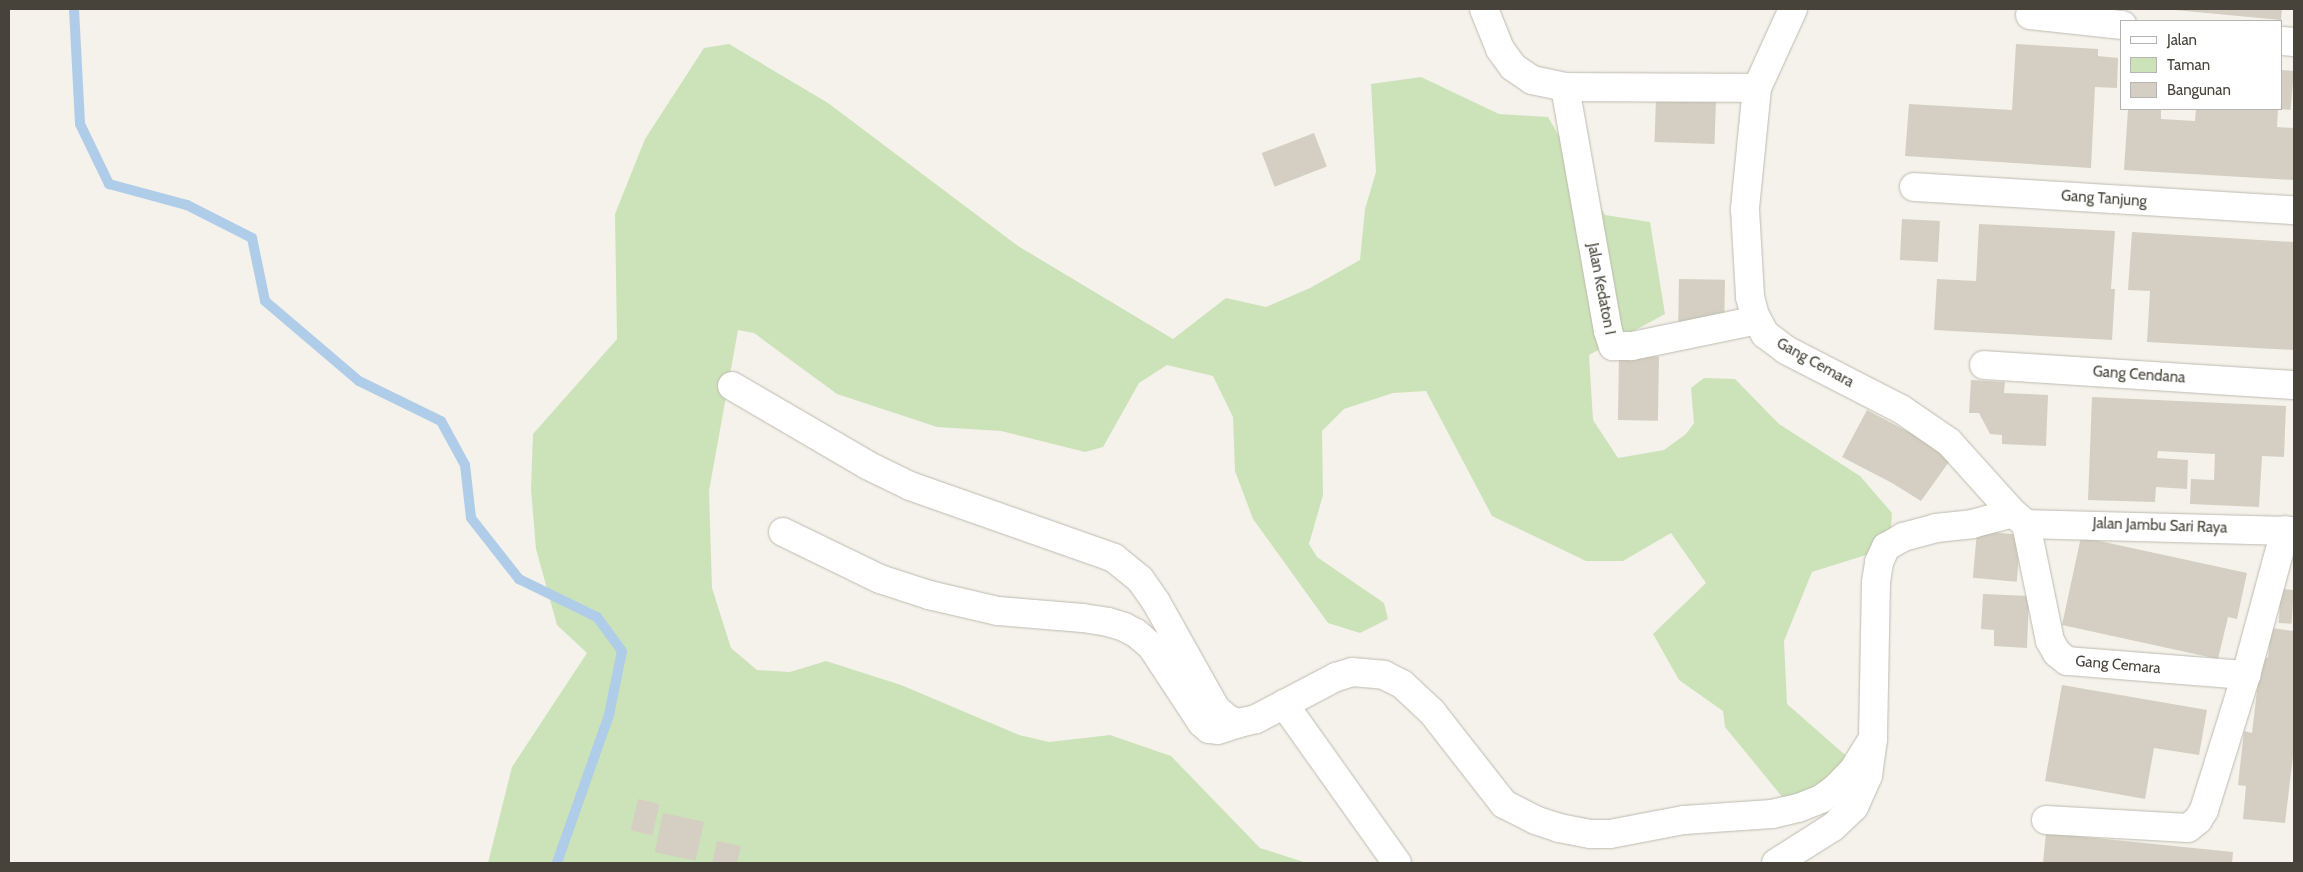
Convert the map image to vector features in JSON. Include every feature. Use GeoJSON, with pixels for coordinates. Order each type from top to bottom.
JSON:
{"type":"FeatureCollection","features":[{"type":"Feature","properties":{"kind":"street"},"geometry":{"type":"LineString","coordinates":[[1484,9],[1500,49],[1513,67],[1532,80],[1565,87],[1757,88]]}},
{"type":"Feature","properties":{"kind":"street","name":"Gang Cemara"},"geometry":{"type":"LineString","coordinates":[[1793,9],[1757,88],[1745,209],[1747,275],[1750,297],[1757,320],[1765,334],[1786,350],[1901,409],[1948,442],[2019,518],[2050,641],[2057,653],[2067,661],[2246,675]]}},
{"type":"Feature","properties":{"kind":"street"},"geometry":{"type":"LineString","coordinates":[[2030,16],[2120,25]]}},
{"type":"Feature","properties":{"kind":"street","name":"Jalan Kedaton I"},"geometry":{"type":"LineString","coordinates":[[1565,87],[1608,331],[1613,346],[1632,346],[1757,320]]}},
{"type":"Feature","properties":{"kind":"street","name":"Gang Tanjung"},"geometry":{"type":"LineString","coordinates":[[1914,187],[2294,210]]}},
{"type":"Feature","properties":{"kind":"street","name":"Gang Cendana"},"geometry":{"type":"LineString","coordinates":[[1984,365],[2294,385]]}},
{"type":"Feature","properties":{"kind":"street"},"geometry":{"type":"LineString","coordinates":[[732,386],[867,465],[910,486],[1114,558],[1140,579],[1156,602],[1216,709],[1229,720],[1239,723]]}},
{"type":"Feature","properties":{"kind":"street","name":"Jalan Jambu Sari Raya"},"geometry":{"type":"LineString","coordinates":[[1873,738],[1876,582],[1879,562],[1886,547],[1903,537],[1936,528],[2019,518],[2290,530]]}},
{"type":"Feature","properties":{"kind":"street"},"geometry":{"type":"LineString","coordinates":[[2046,820],[2188,828],[2198,820],[2204,810],[2290,530]]}},
{"type":"Feature","properties":{"kind":"street"},"geometry":{"type":"LineString","coordinates":[[783,532],[880,579],[929,595],[998,611],[1083,618],[1124,627],[1136,633],[1152,647],[1202,723],[1209,728],[1218,730],[1256,719],[1336,677],[1352,672],[1384,675],[1402,684],[1432,712],[1504,804],[1535,820],[1590,834],[1610,834],[1684,820],[1772,814],[1798,808],[1821,799],[1835,789],[1854,769],[1873,738]]}},
{"type":"Feature","properties":{"kind":"street"},"geometry":{"type":"LineString","coordinates":[[1284,704],[1397,863]]}},
{"type":"Feature","properties":{"kind":"street"},"geometry":{"type":"LineString","coordinates":[[1776,863],[1833,827],[1854,807],[1868,775],[1873,738]]}},
{"type":"Feature","properties":{"kind":"green space"},"geometry":{"type":"Polygon","coordinates":[[[729,44],[828,103],[1018,246],[1173,339],[1226,298],[1266,307],[1310,288],[1360,260],[1365,209],[1376,172],[1371,84],[1421,77],[1499,114],[1548,117],[1605,215],[1650,222],[1665,314],[1589,355],[1593,420],[1618,458],[1664,450],[1686,434],[1694,423],[1691,388],[1704,378],[1735,379],[1779,424],[1860,476],[1892,513],[1891,528],[1869,554],[1812,572],[1784,641],[1787,704],[1860,768],[1839,809],[1808,818],[1793,810],[1725,727],[1723,711],[1679,680],[1653,634],[1706,583],[1671,533],[1623,561],[1586,561],[1492,516],[1426,391],[1393,393],[1344,409],[1322,431],[1323,495],[1309,544],[1317,557],[1384,603],[1388,619],[1360,633],[1328,623],[1253,519],[1235,471],[1233,417],[1213,376],[1167,365],[1139,383],[1103,447],[1085,452],[1001,431],[937,427],[837,394],[754,333],[738,330],[709,491],[712,588],[731,648],[757,670],[790,672],[826,661],[901,685],[1019,735],[1049,742],[1110,735],[1171,756],[1260,848],[1307,863],[488,863],[512,767],[587,653],[557,625],[536,549],[531,489],[533,434],[617,339],[615,214],[645,139],[704,48],[729,44]]]}},
{"type":"Feature","properties":{"kind":"building"},"geometry":{"type":"Polygon","coordinates":[[[2164,9],[2282,9],[2281,20],[2164,9]]]}},
{"type":"Feature","properties":{"kind":"building"},"geometry":{"type":"Polygon","coordinates":[[[2016,44],[2098,49],[2098,56],[2118,58],[2117,88],[2095,87],[2091,168],[1905,156],[1909,104],[2012,110],[2016,44]]]}},
{"type":"Feature","properties":{"kind":"building"},"geometry":{"type":"Polygon","coordinates":[[[2283,70],[2294,71],[2291,110],[2283,109],[2283,70]]]}},
{"type":"Feature","properties":{"kind":"building"},"geometry":{"type":"Polygon","coordinates":[[[1656,99],[1716,101],[1714,144],[1654,142],[1656,99]]]}},
{"type":"Feature","properties":{"kind":"building"},"geometry":{"type":"Polygon","coordinates":[[[2128,110],[2161,110],[2161,119],[2195,121],[2196,110],[2278,110],[2277,127],[2294,128],[2294,180],[2124,170],[2128,110]]]}},
{"type":"Feature","properties":{"kind":"building"},"geometry":{"type":"Polygon","coordinates":[[[1314,133],[1327,167],[1275,187],[1262,153],[1314,133]]]}},
{"type":"Feature","properties":{"kind":"building"},"geometry":{"type":"Polygon","coordinates":[[[1902,219],[1940,221],[1938,262],[1900,260],[1902,219]]]}},
{"type":"Feature","properties":{"kind":"building"},"geometry":{"type":"Polygon","coordinates":[[[1979,224],[2115,231],[2111,289],[2115,289],[2112,340],[1934,330],[1937,279],[1976,281],[1979,224]]]}},
{"type":"Feature","properties":{"kind":"building"},"geometry":{"type":"Polygon","coordinates":[[[2132,232],[2294,242],[2294,350],[2147,342],[2150,291],[2128,290],[2132,232]]]}},
{"type":"Feature","properties":{"kind":"building"},"geometry":{"type":"Polygon","coordinates":[[[1679,279],[1725,280],[1724,323],[1678,322],[1679,279]]]}},
{"type":"Feature","properties":{"kind":"building"},"geometry":{"type":"Polygon","coordinates":[[[1619,356],[1659,357],[1658,421],[1618,420],[1619,356]]]}},
{"type":"Feature","properties":{"kind":"building"},"geometry":{"type":"Polygon","coordinates":[[[1971,380],[2005,382],[2004,393],[2048,395],[2046,446],[2002,444],[2002,435],[1990,434],[1979,413],[1969,413],[1971,380]]]}},
{"type":"Feature","properties":{"kind":"building"},"geometry":{"type":"Polygon","coordinates":[[[2092,397],[2286,406],[2284,457],[2262,456],[2259,507],[2190,504],[2191,479],[2214,480],[2215,454],[2158,451],[2157,458],[2188,460],[2187,489],[2156,487],[2155,502],[2088,500],[2092,397]]]}},
{"type":"Feature","properties":{"kind":"building"},"geometry":{"type":"Polygon","coordinates":[[[1867,410],[1920,438],[1951,459],[1921,501],[1892,483],[1842,457],[1867,410]]]}},
{"type":"Feature","properties":{"kind":"building"},"geometry":{"type":"Polygon","coordinates":[[[1977,531],[2021,535],[2017,582],[1973,578],[1977,531]]]}},
{"type":"Feature","properties":{"kind":"building"},"geometry":{"type":"Polygon","coordinates":[[[2081,537],[2247,573],[2237,619],[2228,617],[2218,659],[2062,625],[2081,537]]]}},
{"type":"Feature","properties":{"kind":"building"},"geometry":{"type":"Polygon","coordinates":[[[2281,589],[2294,590],[2292,624],[2279,623],[2281,589]]]}},
{"type":"Feature","properties":{"kind":"building"},"geometry":{"type":"Polygon","coordinates":[[[1983,594],[2029,596],[2027,648],[1994,646],[1994,630],[1981,629],[1983,594]]]}},
{"type":"Feature","properties":{"kind":"building"},"geometry":{"type":"Polygon","coordinates":[[[2271,628],[2294,631],[2294,748],[2285,823],[2243,819],[2246,786],[2238,785],[2244,731],[2252,733],[2261,657],[2268,658],[2271,628]]]}},
{"type":"Feature","properties":{"kind":"building"},"geometry":{"type":"Polygon","coordinates":[[[2062,685],[2207,710],[2199,755],[2154,748],[2145,799],[2045,781],[2062,685]]]}},
{"type":"Feature","properties":{"kind":"building"},"geometry":{"type":"Polygon","coordinates":[[[638,799],[659,804],[652,835],[631,830],[638,799]]]}},
{"type":"Feature","properties":{"kind":"building"},"geometry":{"type":"Polygon","coordinates":[[[663,813],[704,822],[696,861],[655,852],[663,813]]]}},
{"type":"Feature","properties":{"kind":"building"},"geometry":{"type":"Polygon","coordinates":[[[2046,833],[2233,852],[2232,863],[2043,863],[2046,833]]]}},
{"type":"Feature","properties":{"kind":"building"},"geometry":{"type":"Polygon","coordinates":[[[717,841],[741,846],[737,863],[712,863],[717,841]]]}},
{"type":"Feature","properties":{"kind":"waterway"},"geometry":{"type":"LineString","coordinates":[[74,9],[80,124],[109,184],[187,205],[252,238],[265,301],[359,381],[441,421],[465,465],[471,518],[519,579],[597,617],[622,651],[609,715],[557,863]]}}]}
